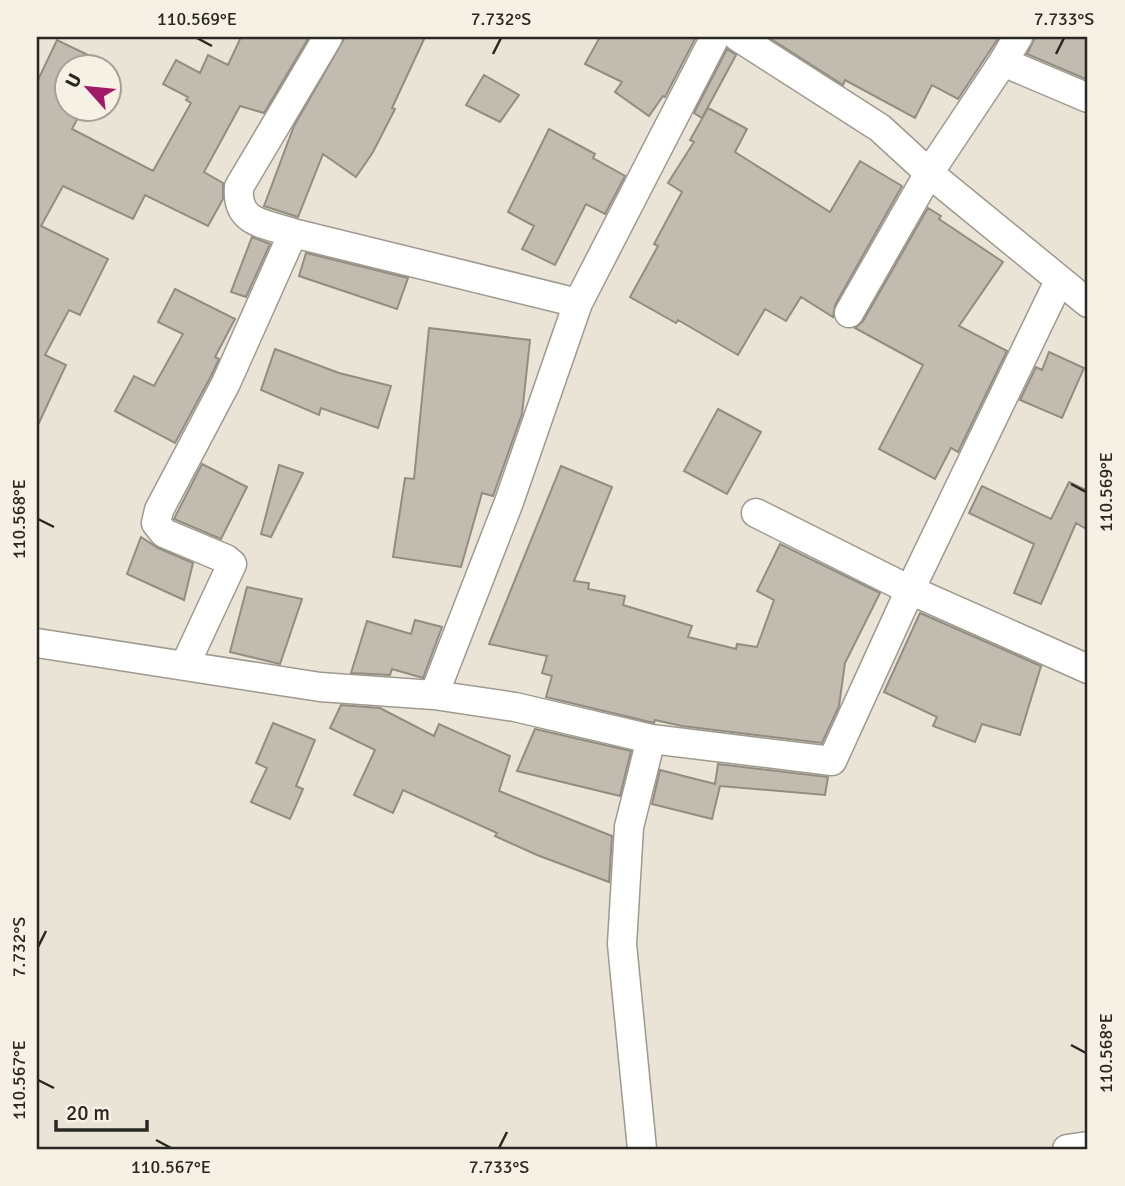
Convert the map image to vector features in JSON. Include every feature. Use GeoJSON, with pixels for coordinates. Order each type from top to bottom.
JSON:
{"type":"FeatureCollection","features":[{"type":"Feature","properties":{"kind":"street"},"geometry":{"type":"LineString","coordinates":[[328,37],[239,187],[238,204],[244,213],[253,220],[293,233],[578,303]]}},
{"type":"Feature","properties":{"kind":"street"},"geometry":{"type":"LineString","coordinates":[[434,695],[509,502],[578,303],[715,37]]}},
{"type":"Feature","properties":{"kind":"street"},"geometry":{"type":"LineString","coordinates":[[738,37],[880,128],[929,173],[1088,303]]}},
{"type":"Feature","properties":{"kind":"street"},"geometry":{"type":"LineString","coordinates":[[849,313],[929,173],[1018,37]]}},
{"type":"Feature","properties":{"kind":"street"},"geometry":{"type":"LineString","coordinates":[[1003,62],[1088,98]]}},
{"type":"Feature","properties":{"kind":"street"},"geometry":{"type":"LineString","coordinates":[[185,665],[232,564],[226,558],[164,533],[156,523],[159,510],[226,383],[293,233]]}},
{"type":"Feature","properties":{"kind":"street"},"geometry":{"type":"LineString","coordinates":[[37,643],[320,687],[434,695],[515,707],[651,739],[832,761],[910,590],[1059,281]]}},
{"type":"Feature","properties":{"kind":"street"},"geometry":{"type":"LineString","coordinates":[[756,513],[910,590],[1088,669]]}},
{"type":"Feature","properties":{"kind":"street"},"geometry":{"type":"LineString","coordinates":[[642,1149],[622,944],[629,827],[651,739]]}},
{"type":"Feature","properties":{"kind":"street"},"geometry":{"type":"LineString","coordinates":[[1067,1149],[1088,1146]]}},
{"type":"Feature","properties":{"kind":"building"},"geometry":{"type":"Polygon","coordinates":[[[241,37],[309,37],[264,113],[240,106],[204,172],[223,183],[223,199],[208,226],[145,195],[133,219],[63,186],[41,226],[108,259],[80,315],[69,310],[45,355],[66,365],[37,427],[37,82],[57,40],[82,52],[52,52],[52,122],[76,122],[72,129],[153,171],[191,103],[186,100],[188,97],[163,84],[176,60],[200,73],[208,55],[228,65],[241,37]]]}},
{"type":"Feature","properties":{"kind":"building"},"geometry":{"type":"Polygon","coordinates":[[[345,37],[425,37],[392,108],[395,109],[373,152],[356,177],[323,154],[298,217],[264,206],[294,126],[345,37]]]}},
{"type":"Feature","properties":{"kind":"building"},"geometry":{"type":"Polygon","coordinates":[[[600,37],[696,37],[665,97],[663,96],[649,116],[615,92],[622,82],[585,64],[600,37]]]}},
{"type":"Feature","properties":{"kind":"building"},"geometry":{"type":"Polygon","coordinates":[[[768,37],[999,37],[958,99],[932,85],[915,118],[845,80],[843,85],[768,37]]]}},
{"type":"Feature","properties":{"kind":"building"},"geometry":{"type":"Polygon","coordinates":[[[1035,37],[1088,37],[1088,80],[1027,54],[1035,37]]]}},
{"type":"Feature","properties":{"kind":"building"},"geometry":{"type":"Polygon","coordinates":[[[727,49],[736,55],[702,118],[694,113],[727,49]]]}},
{"type":"Feature","properties":{"kind":"building"},"geometry":{"type":"Polygon","coordinates":[[[484,75],[519,95],[500,122],[466,105],[484,75]]]}},
{"type":"Feature","properties":{"kind":"building"},"geometry":{"type":"Polygon","coordinates":[[[708,108],[747,129],[735,152],[830,212],[860,161],[902,186],[835,305],[833,317],[801,297],[786,321],[765,309],[738,355],[678,320],[676,323],[630,297],[658,246],[654,244],[682,192],[668,183],[694,142],[690,140],[708,108]]]}},
{"type":"Feature","properties":{"kind":"building"},"geometry":{"type":"Polygon","coordinates":[[[549,129],[595,154],[593,158],[625,176],[605,214],[586,204],[555,265],[522,249],[534,226],[508,212],[549,129]]]}},
{"type":"Feature","properties":{"kind":"building"},"geometry":{"type":"Polygon","coordinates":[[[928,208],[941,216],[939,219],[1003,262],[959,326],[1007,351],[958,452],[951,448],[935,479],[879,449],[923,365],[855,328],[863,321],[928,208]]]}},
{"type":"Feature","properties":{"kind":"building"},"geometry":{"type":"Polygon","coordinates":[[[252,237],[270,244],[246,297],[231,292],[252,237]]]}},
{"type":"Feature","properties":{"kind":"building"},"geometry":{"type":"Polygon","coordinates":[[[306,253],[408,278],[397,309],[299,276],[306,253]]]}},
{"type":"Feature","properties":{"kind":"building"},"geometry":{"type":"Polygon","coordinates":[[[175,289],[235,319],[215,357],[219,359],[211,376],[175,443],[115,411],[134,376],[154,386],[183,334],[158,322],[175,289]]]}},
{"type":"Feature","properties":{"kind":"building"},"geometry":{"type":"Polygon","coordinates":[[[429,328],[530,340],[522,414],[493,496],[482,493],[461,567],[393,557],[405,478],[414,479],[429,328]]]}},
{"type":"Feature","properties":{"kind":"building"},"geometry":{"type":"Polygon","coordinates":[[[275,349],[339,373],[391,386],[378,428],[321,408],[319,415],[261,390],[275,349]]]}},
{"type":"Feature","properties":{"kind":"building"},"geometry":{"type":"Polygon","coordinates":[[[1049,352],[1084,368],[1062,418],[1020,400],[1036,367],[1042,370],[1049,352]]]}},
{"type":"Feature","properties":{"kind":"building"},"geometry":{"type":"Polygon","coordinates":[[[718,409],[761,432],[727,494],[684,471],[718,409]]]}},
{"type":"Feature","properties":{"kind":"building"},"geometry":{"type":"Polygon","coordinates":[[[202,464],[247,487],[221,539],[174,519],[202,464]]]}},
{"type":"Feature","properties":{"kind":"building"},"geometry":{"type":"Polygon","coordinates":[[[279,465],[303,473],[271,537],[261,534],[279,465]]]}},
{"type":"Feature","properties":{"kind":"building"},"geometry":{"type":"Polygon","coordinates":[[[561,466],[612,487],[574,581],[589,583],[588,589],[625,596],[623,605],[692,626],[688,637],[736,649],[737,644],[757,647],[774,600],[757,591],[780,544],[880,593],[845,663],[839,706],[822,743],[682,726],[655,720],[654,723],[546,697],[552,676],[542,673],[547,656],[489,644],[561,466]]]}},
{"type":"Feature","properties":{"kind":"building"},"geometry":{"type":"Polygon","coordinates":[[[1069,482],[1088,491],[1088,530],[1076,523],[1041,604],[1014,593],[1034,544],[969,513],[982,486],[1051,519],[1069,482]]]}},
{"type":"Feature","properties":{"kind":"building"},"geometry":{"type":"Polygon","coordinates":[[[141,537],[158,548],[193,563],[184,600],[127,574],[141,537]]]}},
{"type":"Feature","properties":{"kind":"building"},"geometry":{"type":"Polygon","coordinates":[[[247,587],[302,599],[280,664],[230,652],[247,587]]]}},
{"type":"Feature","properties":{"kind":"building"},"geometry":{"type":"Polygon","coordinates":[[[920,613],[1041,666],[1020,735],[982,724],[975,742],[933,726],[937,717],[884,692],[920,613]]]}},
{"type":"Feature","properties":{"kind":"building"},"geometry":{"type":"Polygon","coordinates":[[[415,620],[442,627],[423,678],[392,669],[390,675],[351,673],[367,621],[411,634],[415,620]]]}},
{"type":"Feature","properties":{"kind":"building"},"geometry":{"type":"Polygon","coordinates":[[[341,705],[380,708],[434,736],[439,724],[510,756],[499,791],[612,836],[609,882],[537,855],[495,836],[497,833],[403,790],[393,813],[354,795],[375,750],[330,728],[341,705]]]}},
{"type":"Feature","properties":{"kind":"building"},"geometry":{"type":"Polygon","coordinates":[[[273,723],[315,740],[296,786],[303,789],[290,819],[251,802],[267,768],[256,763],[273,723]]]}},
{"type":"Feature","properties":{"kind":"building"},"geometry":{"type":"Polygon","coordinates":[[[535,729],[631,751],[620,796],[517,771],[535,729]]]}},
{"type":"Feature","properties":{"kind":"building"},"geometry":{"type":"Polygon","coordinates":[[[718,764],[828,777],[825,795],[720,786],[712,819],[652,804],[660,770],[715,784],[718,764]]]}}]}
